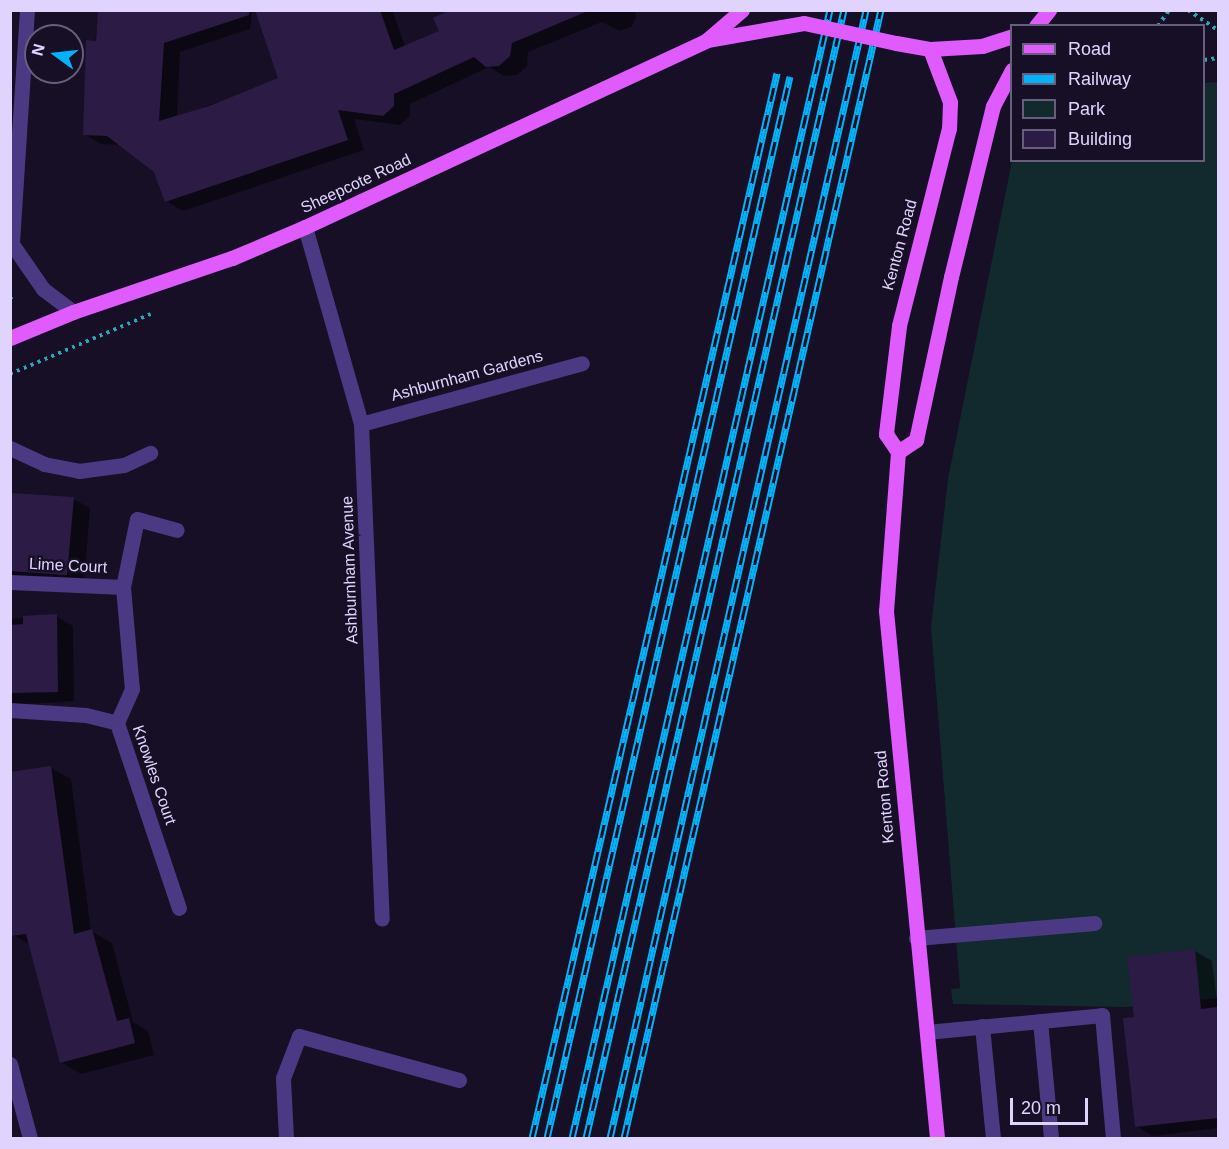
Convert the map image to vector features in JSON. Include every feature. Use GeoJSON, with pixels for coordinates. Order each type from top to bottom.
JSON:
{"type":"FeatureCollection","features":[{"type":"Feature","properties":{"kind":"main road","name":"Sheepcote Road"},"geometry":{"type":"LineString","coordinates":[[10,338],[73,312],[232,258],[305,227],[706,40],[742,10]]}},
{"type":"Feature","properties":{"kind":"main road"},"geometry":{"type":"LineString","coordinates":[[792,10],[804,23],[930,49],[982,46],[1010,36]]}},
{"type":"Feature","properties":{"kind":"main road"},"geometry":{"type":"LineString","coordinates":[[1038,24],[1049,10]]}},
{"type":"Feature","properties":{"kind":"main road","name":"Sheepcote Road"},"geometry":{"type":"LineString","coordinates":[[706,40],[804,23]]}},
{"type":"Feature","properties":{"kind":"main road","name":"Kenton Road"},"geometry":{"type":"LineString","coordinates":[[930,49],[950,102],[949,128],[899,326],[886,434],[898,452],[886,612],[916,938],[938,1138]]}},
{"type":"Feature","properties":{"kind":"main road"},"geometry":{"type":"LineString","coordinates":[[898,452],[916,440],[993,106],[1010,72]]}},
{"type":"Feature","properties":{"kind":"street"},"geometry":{"type":"LineString","coordinates":[[27,10],[13,188],[12,244],[43,289],[73,312]]}},
{"type":"Feature","properties":{"kind":"street","name":"Ashburnham Avenue"},"geometry":{"type":"LineString","coordinates":[[305,227],[361,424],[382,919]]}},
{"type":"Feature","properties":{"kind":"street","name":"Ashburnham Gardens"},"geometry":{"type":"LineString","coordinates":[[361,424],[582,363]]}},
{"type":"Feature","properties":{"kind":"street"},"geometry":{"type":"LineString","coordinates":[[10,448],[44,464],[79,471],[124,465],[150,453]]}},
{"type":"Feature","properties":{"kind":"street"},"geometry":{"type":"LineString","coordinates":[[117,723],[132,689],[123,587],[137,519],[177,530]]}},
{"type":"Feature","properties":{"kind":"street","name":"Lime Court"},"geometry":{"type":"LineString","coordinates":[[10,582],[123,587]]}},
{"type":"Feature","properties":{"kind":"street","name":"Knowles Court"},"geometry":{"type":"LineString","coordinates":[[10,710],[86,715],[117,723],[179,908]]}},
{"type":"Feature","properties":{"kind":"street"},"geometry":{"type":"LineString","coordinates":[[916,938],[1094,923]]}},
{"type":"Feature","properties":{"kind":"street"},"geometry":{"type":"LineString","coordinates":[[927,1032],[1102,1016],[1113,1138]]}},
{"type":"Feature","properties":{"kind":"street"},"geometry":{"type":"LineString","coordinates":[[1040,1021],[1051,1138]]}},
{"type":"Feature","properties":{"kind":"street"},"geometry":{"type":"LineString","coordinates":[[982,1026],[993,1138]]}},
{"type":"Feature","properties":{"kind":"street"},"geometry":{"type":"LineString","coordinates":[[286,1138],[282,1078],[299,1036],[459,1080]]}},
{"type":"Feature","properties":{"kind":"street"},"geometry":{"type":"LineString","coordinates":[[10,1064],[30,1138]]}},
{"type":"Feature","properties":{"kind":"path"},"geometry":{"type":"LineString","coordinates":[[1159,24],[1169,10]]}},
{"type":"Feature","properties":{"kind":"path"},"geometry":{"type":"LineString","coordinates":[[1188,10],[1218,30]]}},
{"type":"Feature","properties":{"kind":"path"},"geometry":{"type":"LineString","coordinates":[[10,374],[151,314]]}},
{"type":"Feature","properties":{"kind":"green space"},"geometry":{"type":"Polygon","coordinates":[[[1218,82],[1218,998],[1125,1007],[953,1004],[951,989],[960,988],[931,627],[948,479],[1012,162],[1205,162],[1205,83],[1218,82]]]}},
{"type":"Feature","properties":{"kind":"building"},"geometry":{"type":"Polygon","coordinates":[[[98,10],[249,10],[249,15],[164,43],[159,121],[209,106],[278,78],[255,10],[380,10],[394,50],[439,31],[433,18],[450,10],[588,11],[512,43],[510,56],[499,66],[486,67],[474,57],[394,94],[394,106],[383,116],[338,110],[348,140],[165,202],[154,172],[107,136],[83,135],[86,40],[96,41],[98,10]]]}},
{"type":"Feature","properties":{"kind":"building"},"geometry":{"type":"Polygon","coordinates":[[[10,493],[74,497],[67,575],[10,571],[10,493]]]}},
{"type":"Feature","properties":{"kind":"building"},"geometry":{"type":"Polygon","coordinates":[[[57,614],[58,692],[10,693],[10,625],[23,624],[23,616],[57,614]]]}},
{"type":"Feature","properties":{"kind":"building"},"geometry":{"type":"Polygon","coordinates":[[[51,766],[74,934],[92,929],[117,1021],[129,1018],[135,1043],[60,1063],[26,934],[10,936],[10,772],[51,766]]]}},
{"type":"Feature","properties":{"kind":"building"},"geometry":{"type":"Polygon","coordinates":[[[1195,949],[1201,1009],[1218,1007],[1218,1118],[1135,1127],[1123,1018],[1134,1017],[1127,957],[1195,949]]]}},
{"type":"Feature","properties":{"kind":"railway"},"geometry":{"type":"LineString","coordinates":[[572,1138],[830,10]]}},
{"type":"Feature","properties":{"kind":"railway"},"geometry":{"type":"LineString","coordinates":[[586,1138],[844,10]]}},
{"type":"Feature","properties":{"kind":"railway"},"geometry":{"type":"LineString","coordinates":[[610,1138],[866,10]]}},
{"type":"Feature","properties":{"kind":"railway"},"geometry":{"type":"LineString","coordinates":[[624,1138],[881,10]]}},
{"type":"Feature","properties":{"kind":"railway"},"geometry":{"type":"LineString","coordinates":[[532,1138],[777,73]]}},
{"type":"Feature","properties":{"kind":"railway"},"geometry":{"type":"LineString","coordinates":[[547,1138],[790,76]]}}]}
